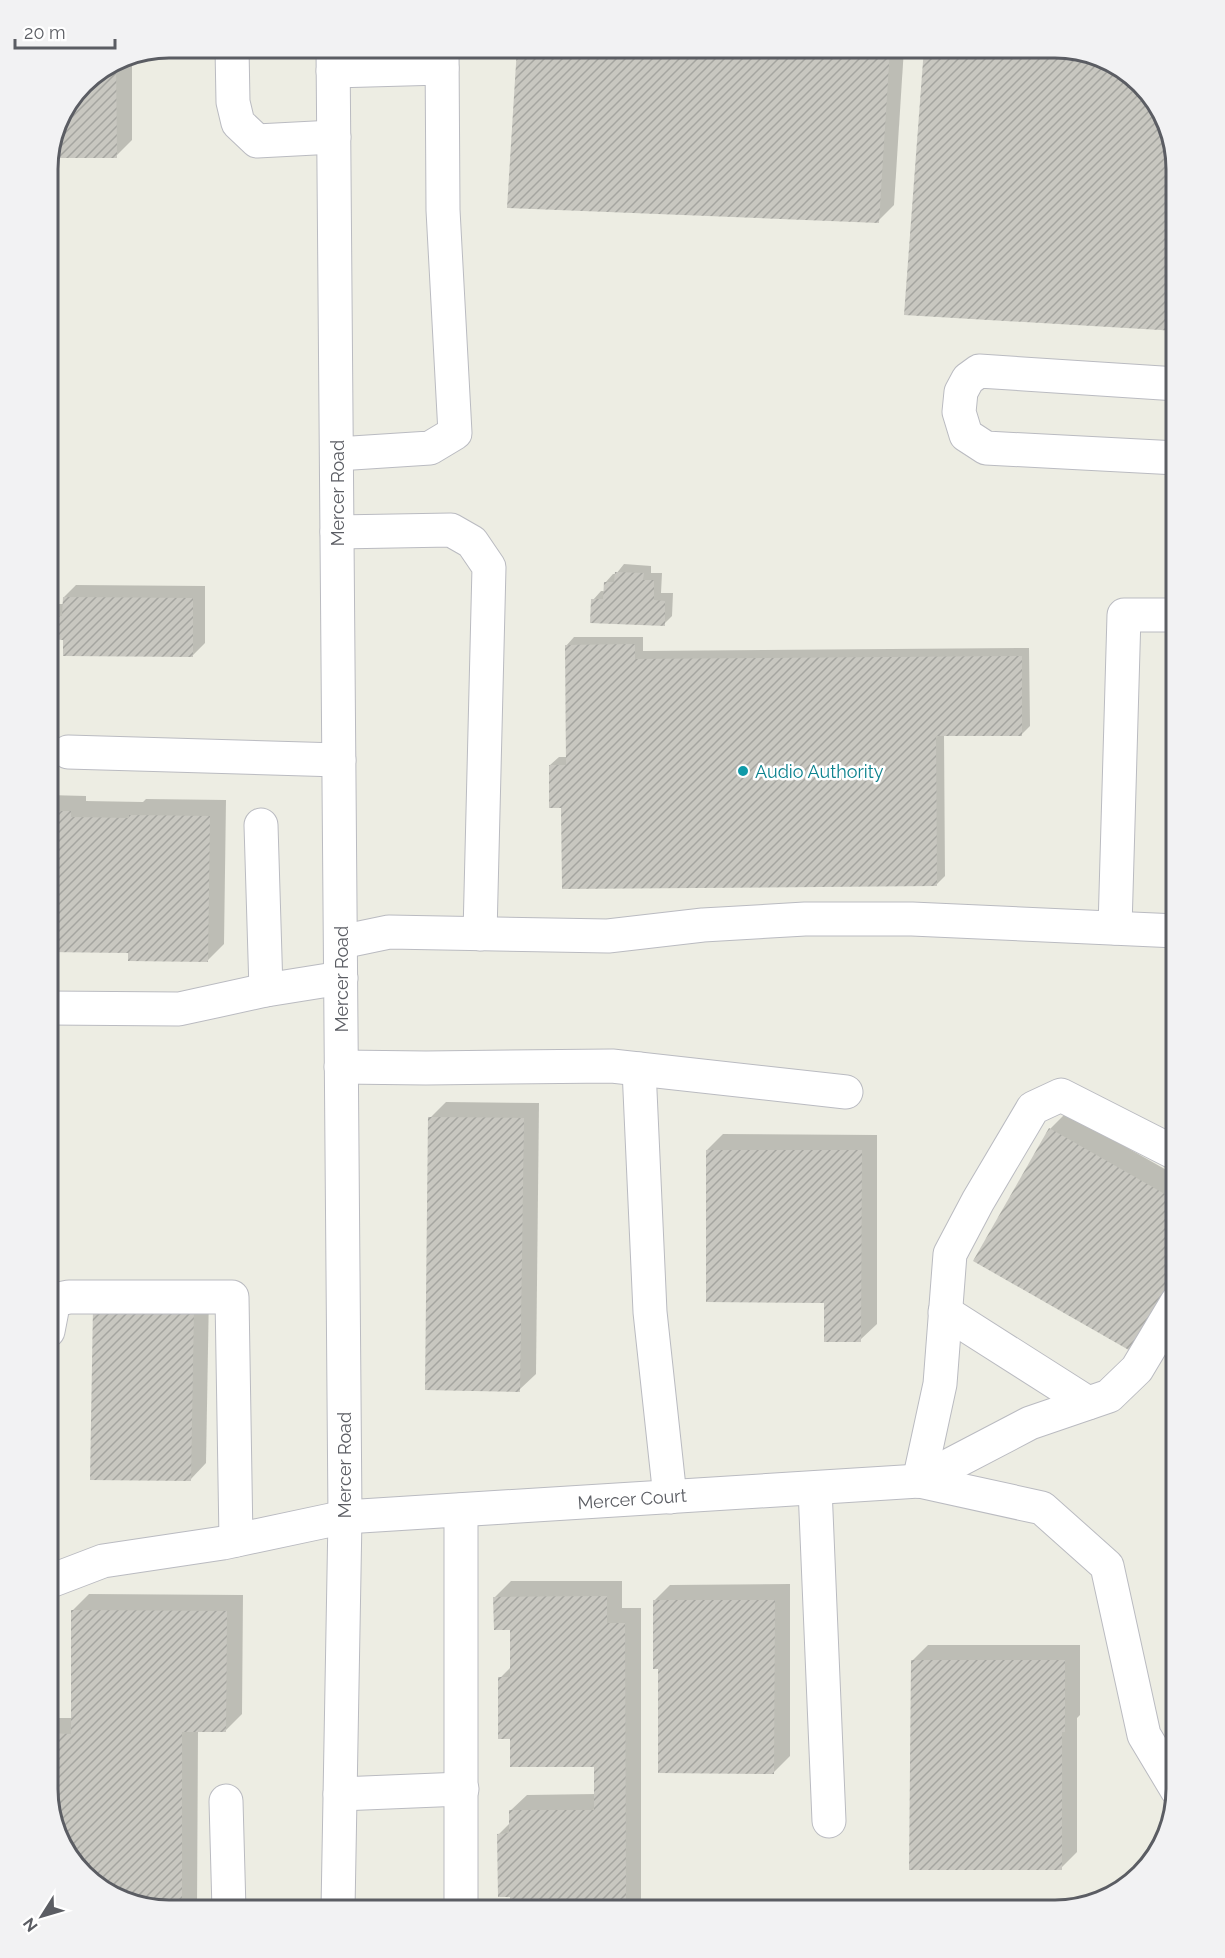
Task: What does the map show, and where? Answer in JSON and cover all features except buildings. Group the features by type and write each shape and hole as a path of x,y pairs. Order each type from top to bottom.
{"street":[{"path":"232,59 233,102 238,123 256,141 334,137"},
{"name":"Mercer Road","path":"333,59 345,1517 338,1899"},
{"path":"337,454 430,448 455,433 443,210 442,59"},
{"path":"1166,383 979,371 968,379 961,392 959,412 966,435 986,448 1166,457"},
{"path":"337,532 451,530 472,542 489,567 480,934"},
{"path":"1115,928 1124,615 1166,615"},
{"path":"68,752 339,760"},
{"path":"261,825 266,990"},
{"path":"341,942 389,932 608,936 703,925 804,919 912,919 1166,930"},
{"path":"58,1008 179,1009 266,990 341,978"},
{"path":"341,1067 612,1066 846,1092"},
{"path":"639,1069 650,1312 670,1497"},
{"path":"919,1481 940,1384 950,1254 978,1201 1033,1108 1061,1095 1166,1148"},
{"path":"58,1299 69,1297 232,1297 236,1540"},
{"path":"945,1312 1088,1403"},
{"path":"919,1481 1030,1423 1109,1396 1137,1369 1166,1320"},
{"path":"919,1481 1042,1508 1107,1566 1144,1735 1166,1772"},
{"name":"Mercer Court","path":"58,1578 103,1561 236,1540 345,1517 919,1481"},
{"path":"815,1488 829,1821"},
{"path":"461,1510 461,1899"},
{"path":"340,1794 462,1789"},
{"path":"226,1801 229,1899"}],"place":[{"name":"Audio Authority","path":"743,771"}]}
